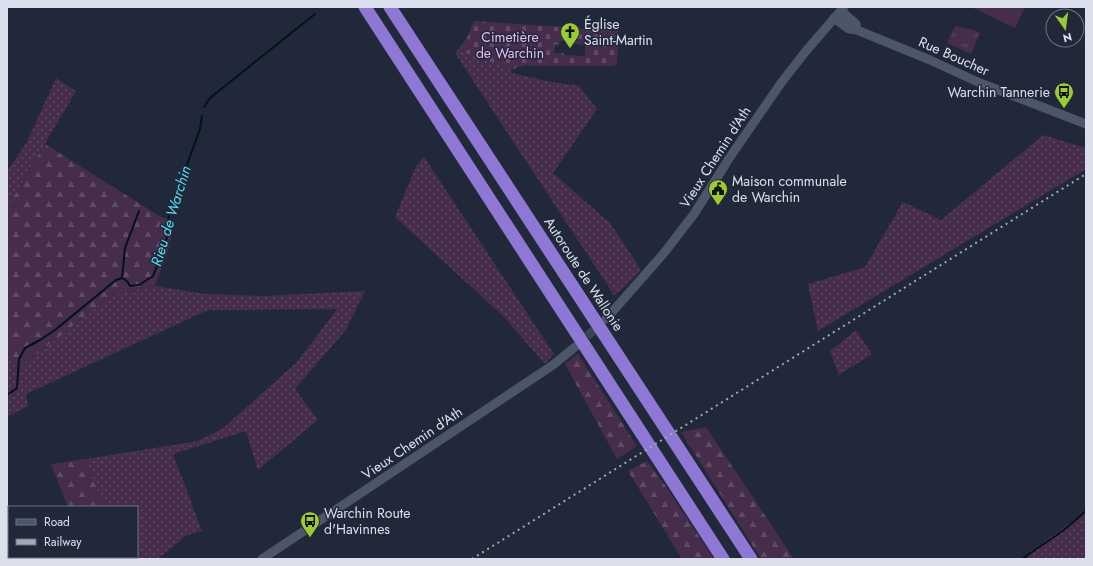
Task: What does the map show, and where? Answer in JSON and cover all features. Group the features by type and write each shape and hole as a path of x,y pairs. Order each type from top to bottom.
{"highway":[{"path":"365,7 723,559"},
{"name":"Autoroute de Wallonie","path":"390,7 750,559"}],"street":[{"name":"Vieux Chemin d'Ath","path":"606,319 664,253 694,214 730,157 781,83 842,9"},
{"path":"842,9 856,24 857,30"},
{"name":"Rue Boucher","path":"834,18 849,29 857,30 930,60 980,83 1086,124"},
{"name":"Vieux Chemin d'Ath","path":"262,559 553,365 575,347"}],"green space":[{"path":"971,7 1025,7 1015,28"},
{"name":"Cimetière de Warchin","path":"474,21 619,31 617,63 614,66 526,65 516,67 515,69 510,69 458,50 467,38","holes":["560,41 565,41 565,43 585,45 585,56 554,53 555,44 559,45"]},
{"path":"955,26 971,29 980,33 971,54 947,43"},
{"path":"458,50 510,69 512,73 546,81 579,86 597,109 553,173 610,223 641,270 614,295 455,53"},
{"path":"56,78 76,91 7,208 7,171 27,142"},
{"path":"1043,135 1086,148 1086,169 818,331 808,284 865,267 903,202 941,220"},
{"path":"45,144 161,217 173,220 170,245 155,286 112,295 18,369 7,358 7,208"},
{"path":"424,157 554,354 545,364 502,315 395,217 416,166"},
{"path":"155,286 205,294 264,296 365,291 345,331 295,389 318,420 258,470 246,431 173,454 202,531 187,535 158,559 125,559 138,558 138,506 104,506 86,459 198,441 222,429 297,362 337,309 208,310 26,394 28,406 7,417 7,358 18,369 112,295"},
{"path":"856,330 872,354 839,375 830,351"},
{"path":"578,354 637,446 617,459 565,364"},
{"path":"706,427 794,559 761,559 681,432"},
{"path":"86,459 104,506 68,506 51,464"},
{"path":"647,461 665,485 714,559 682,559 628,471"},
{"path":"1086,511 1086,559 1029,559 1028,554"}],"waterway":[{"name":"Rieu de Warchin","path":"204,107 210,98 315,14"},
{"name":"Rieu de Warchin","path":"7,395 17,388 19,359 25,348 55,330 116,280 122,278 127,281 130,286 139,285 153,276 166,243 169,214 200,129 202,116"},
{"path":"122,278 125,248 139,211"},
{"path":"1022,559 1064,530 1086,511"}],"tunnel":[{"path":"577,345 602,323"}],"railway":[{"path":"472,559 1086,174"}],"place":[{"name":"Église Saint-Martin","path":"570,49"},
{"name":"Warchin Tannerie","path":"1064,109"},
{"name":"Maison communale de Warchin","path":"718,206"},
{"name":"Warchin Route d'Havinnes","path":"310,538"}]}
